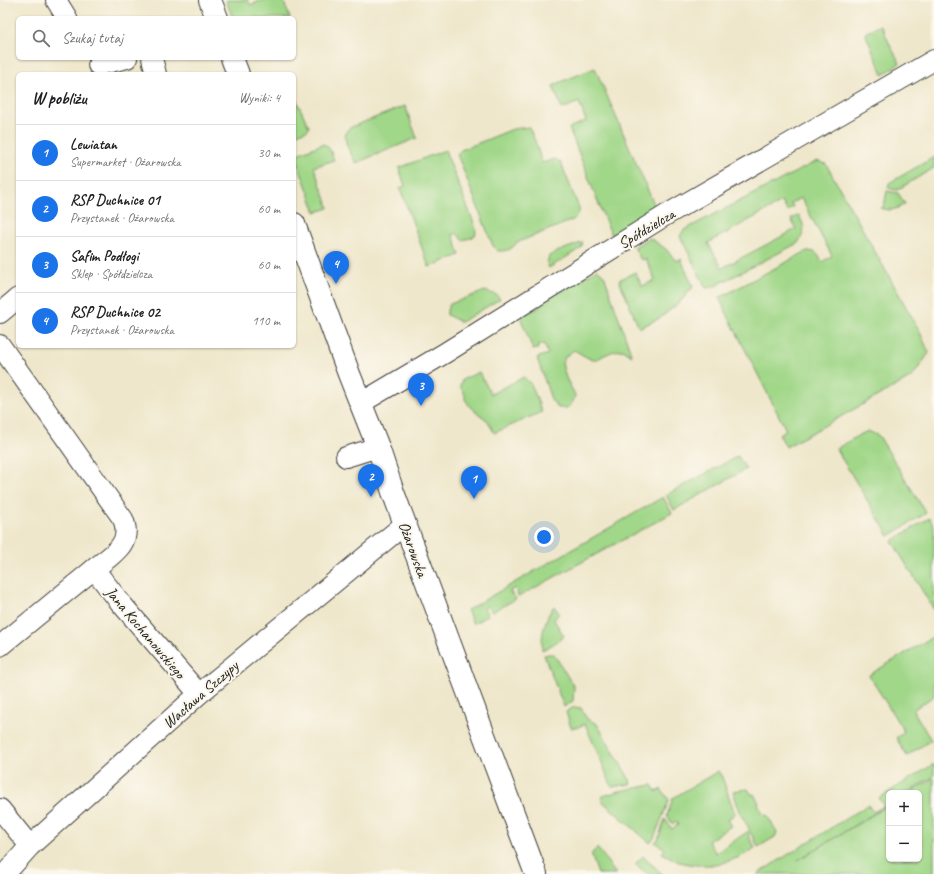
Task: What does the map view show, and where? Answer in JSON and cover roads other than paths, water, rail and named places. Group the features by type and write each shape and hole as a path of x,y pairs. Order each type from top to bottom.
{"main road":[{"path":"210,0 216,16"},
{"path":"233,60 237,72"},
{"name":"Ożarowska","path":"296,229 536,874"}],"street":[{"path":"56,0 67,16"},
{"path":"98,66 120,60"},
{"path":"152,60 156,72"},
{"name":"Spółdzielcza","path":"361,403 666,215 934,60"},
{"path":"0,313 16,300"},
{"path":"0,346 123,519 126,526 125,540 118,550 0,646"},
{"path":"346,457 378,447"},
{"name":"Wacława Szczypy","path":"4,874 30,846 199,694 405,524"},
{"name":"Jana Kochanowskiego","path":"94,569 119,601 199,694"},
{"path":"0,809 30,846"}],"place":[{"name":"RSP Duchnice 02","path":"336,284"},
{"name":"Safim Podłogi","path":"421,406"},
{"name":"RSP Duchnice 01","path":"371,497"},
{"name":"Lewiatan","path":"474,499"}]}
